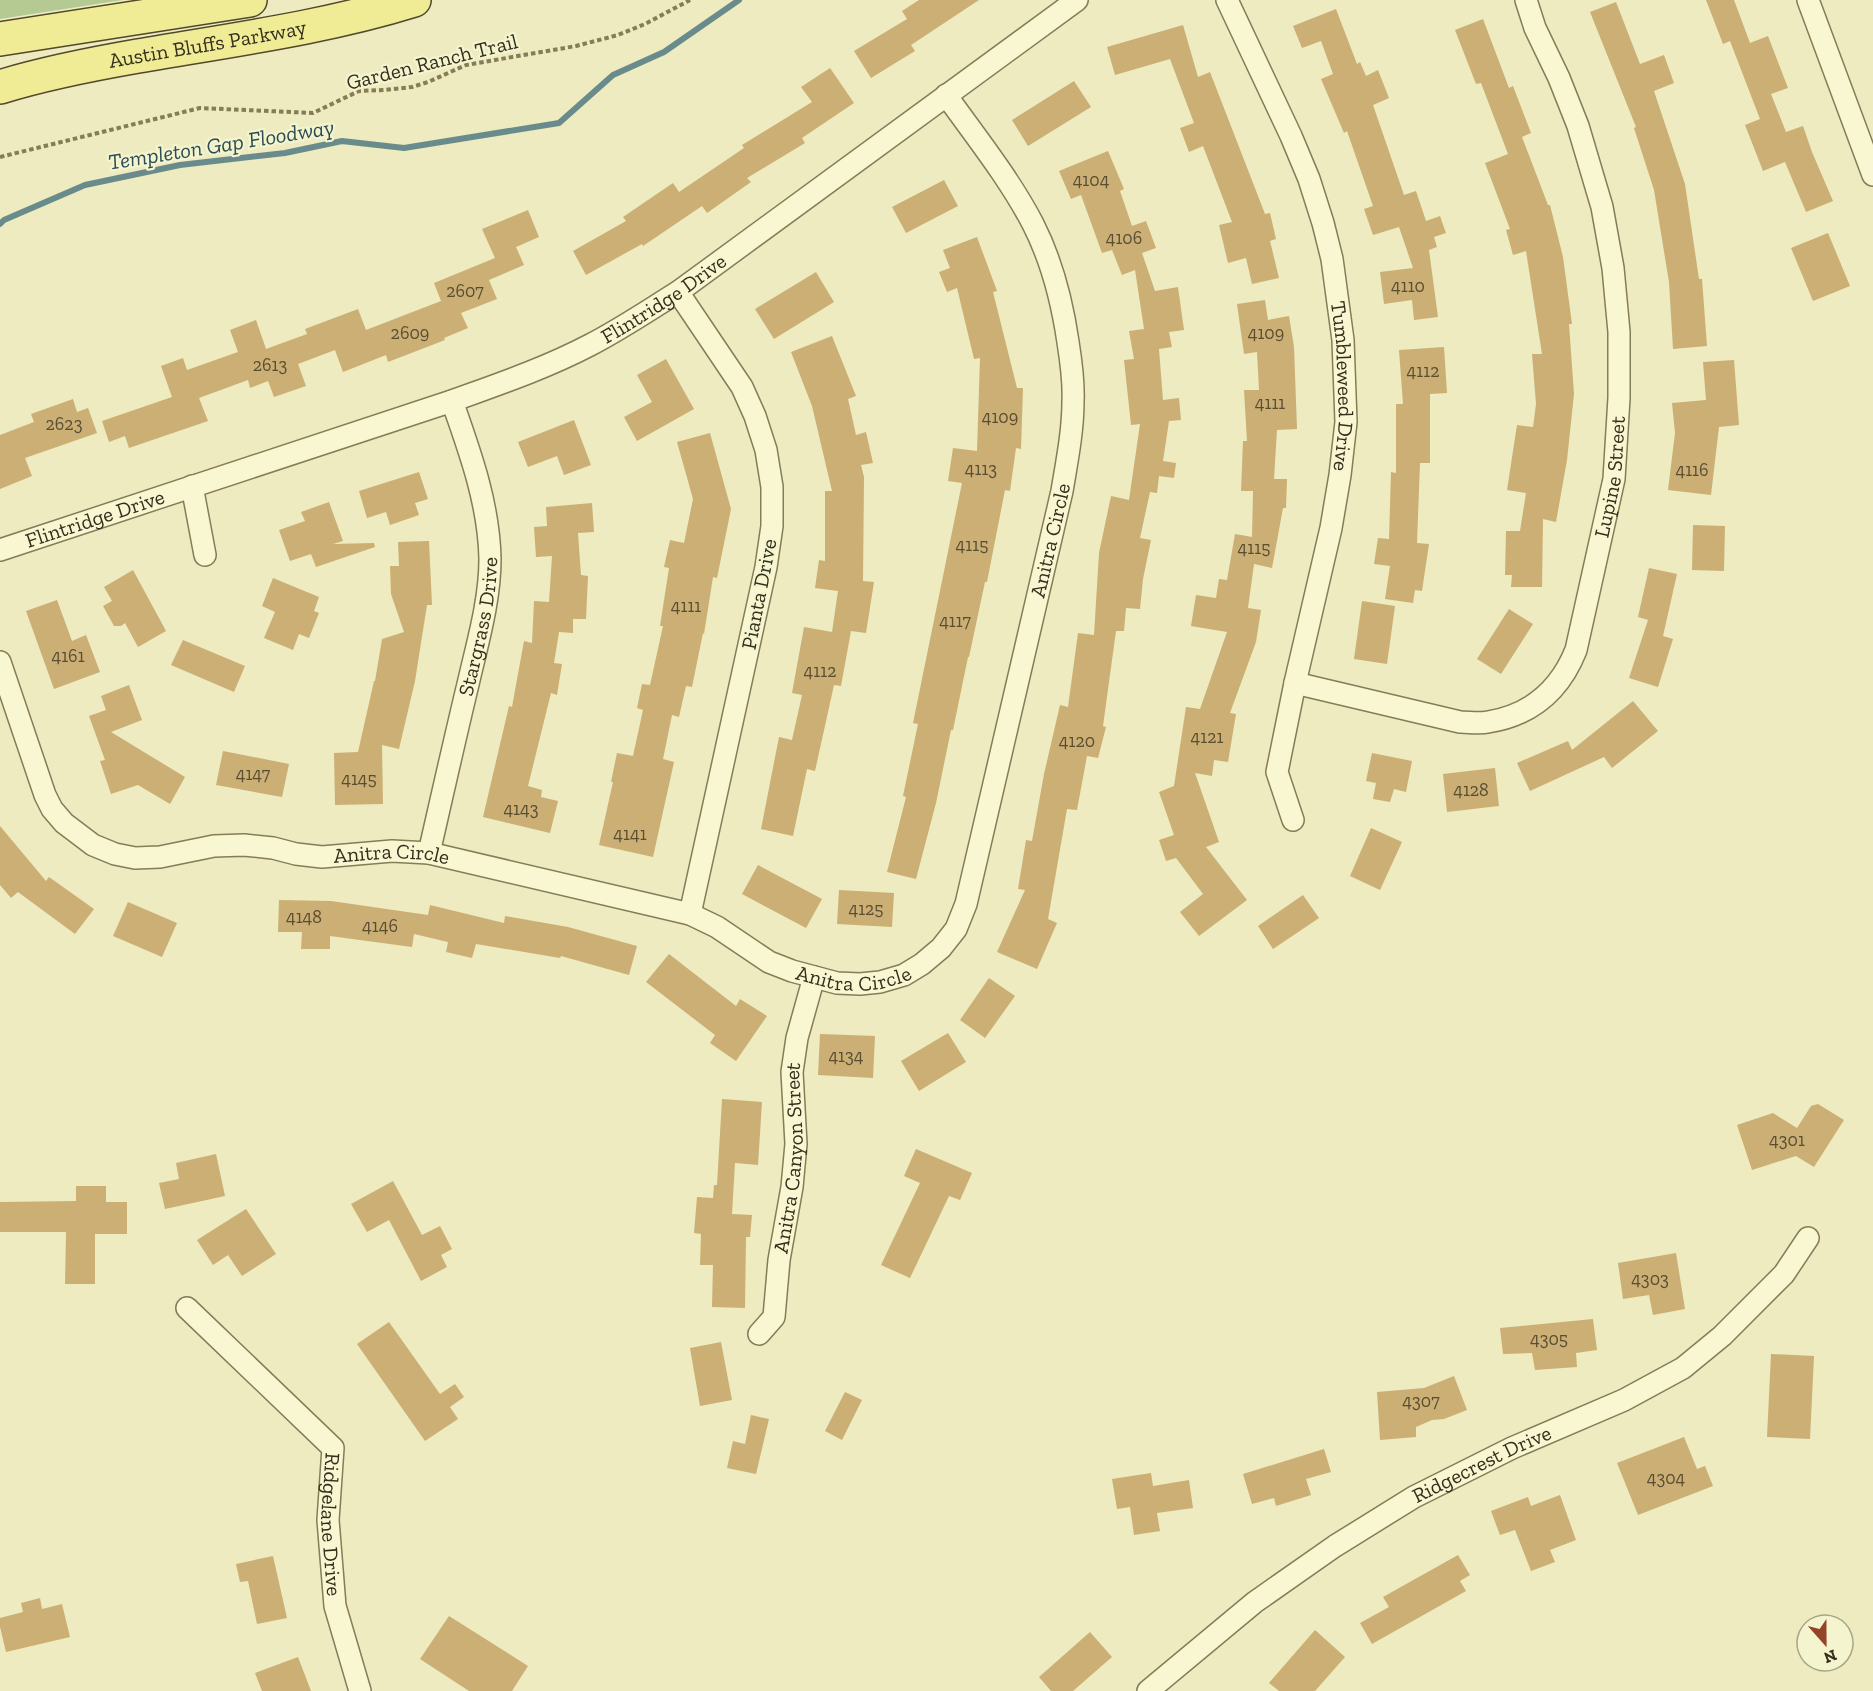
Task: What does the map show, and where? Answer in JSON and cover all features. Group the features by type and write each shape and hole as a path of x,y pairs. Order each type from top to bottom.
{"main road":[{"name":"Austin Bluffs Parkway","path":"0,39 250,0"},
{"name":"Austin Bluffs Parkway","path":"0,87 90,64 272,34 379,11 414,0"}],"street":[{"name":"Flintridge Drive","path":"0,549 452,400 516,378 582,349 678,292 1077,0"},
{"name":"Tumbleweed Drive","path":"1227,0 1309,179 1332,259 1343,340 1346,422 1340,475 1331,528 1277,772 1293,820"},
{"name":"Lupine Street","path":"1295,683 1460,722 1487,723 1512,716 1534,704 1554,688 1568,669 1576,650 1614,479 1619,398 1619,332 1602,207 1578,126 1559,78 1535,28 1526,0"},
{"path":"1808,0 1873,175"},
{"name":"Anitra Circle","path":"0,662 45,795 52,808 79,836 115,854 135,858 160,857 214,846 234,845 273,848 322,857 392,851 429,853 690,914 717,927 769,962 792,971 837,983 880,982 903,975 922,964 941,948 956,929 966,904 1062,491 1074,399 1072,364 1059,293 1047,256 1014,192 946,95"},
{"name":"Pianta Drive","path":"678,292 742,387 755,416 766,450 772,487 772,526 766,567 690,914"},
{"name":"Stargrass Drive","path":"429,853 480,633 489,575 488,529 483,498 452,400"},
{"name":"Flintridge Drive","path":"192,486 205,555"},
{"name":"Anitra Canyon Street","path":"759,1334 774,1317 779,1260 792,1187 796,1144 792,1072 797,1038 814,977"},
{"name":"Ridgecrest Drive","path":"1148,1691 1255,1602 1335,1546 1414,1497 1512,1448 1624,1400 1683,1368 1722,1336 1784,1274 1808,1239"},
{"name":"Ridgelane Drive","path":"187,1308 333,1448 328,1520 335,1606 360,1691"}],"path":[{"name":"Garden Ranch Trail","path":"0,157 200,108 313,113 359,91 412,87 466,65 618,35 645,24 690,0"}],"green space":[{"path":"0,0 123,0 0,19"}],"building":[{"path":"919,0 979,0 911,45 915,51 871,78 854,51 907,19 902,11"},
{"path":"1706,0 1734,0 1750,43 1768,36 1788,88 1771,94 1786,132 1803,126 1833,201 1806,212 1785,162 1763,171 1745,125 1760,119 1730,41 1723,44"},
{"path":"1616,2 1640,64 1664,55 1674,83 1654,91 1685,184 1699,279 1702,279 1707,346 1673,349 1669,282 1654,190 1634,128 1636,127 1590,12"},
{"path":"1336,9 1357,64 1360,62 1366,76 1378,70 1389,98 1373,105 1404,195 1416,191 1426,221 1440,216 1446,233 1434,237 1437,247 1429,250 1438,317 1414,320 1412,300 1384,304 1380,272 1413,268 1399,227 1373,235 1364,209 1373,206 1347,131 1344,133 1321,79 1333,74 1321,41 1302,48 1293,26"},
{"path":"1483,19 1509,88 1513,86 1531,133 1522,137 1548,205 1550,205 1563,257 1572,324 1569,324 1574,394 1567,460 1556,522 1543,519 1542,587 1511,587 1512,575 1505,575 1506,531 1520,531 1526,493 1507,490 1517,425 1533,427 1536,404 1532,354 1542,354 1526,251 1513,255 1506,230 1510,229 1485,163 1508,154 1481,83 1476,84 1455,30"},
{"path":"1183,25 1198,77 1210,72 1265,214 1270,213 1276,239 1270,241 1279,278 1252,284 1246,258 1228,263 1219,225 1232,222 1203,146 1189,152 1180,128 1194,123 1170,59 1115,75 1107,47"},
{"path":"830,68 854,103 802,138 805,143 747,178 751,182 707,213 702,206 643,246 642,244 586,275 573,251 626,221 623,217 673,183 679,192 744,148 742,145 812,102 801,87"},
{"path":"1074,81 1091,107 1028,146 1012,120"},
{"path":"1108,151 1124,189 1120,191 1132,226 1146,221 1156,248 1142,253 1155,291 1178,287 1184,330 1169,332 1172,347 1159,349 1163,400 1179,398 1181,420 1169,421 1163,461 1176,463 1174,478 1159,476 1157,493 1150,492 1140,538 1151,540 1140,609 1126,608 1124,631 1116,631 1103,726 1106,727 1098,758 1087,756 1077,810 1067,809 1048,919 1057,923 1037,969 997,952 1025,890 1018,889 1026,840 1032,841 1060,705 1068,707 1078,633 1094,635 1099,553 1111,496 1129,500 1140,424 1131,425 1124,360 1134,359 1129,331 1144,329 1135,270 1122,275 1112,250 1102,253 1081,195 1071,199 1059,171"},
{"path":"944,180 958,206 906,233 892,207"},
{"path":"528,210 539,237 516,247 524,265 489,280 497,299 461,313 468,328 444,338 445,340 388,362 386,355 343,372 335,350 298,364 306,386 274,397 268,381 250,388 248,380 199,398 208,421 129,448 125,436 109,442 102,421 172,397 161,366 183,358 187,370 238,352 230,330 256,320 266,349 307,334 305,329 358,309 366,330 441,301 434,283 495,258 482,229"},
{"path":"1828,233 1850,286 1813,301 1791,248"},
{"path":"977,237 997,291 993,292 1017,388 1023,388 1021,449 1016,448 1010,491 1005,490 987,582 985,582 953,730 951,730 936,803 916,879 887,872 906,797 903,796 918,724 913,723 962,483 948,481 953,448 977,451 980,358 974,359 957,288 947,292 939,272 950,268 943,250"},
{"path":"816,272 834,302 774,339 755,309"},
{"path":"1265,300 1268,320 1289,316 1294,347 1297,429 1277,430 1274,479 1287,479 1286,508 1283,508 1272,568 1254,564 1248,608 1261,610 1256,642 1230,713 1236,714 1228,762 1214,760 1212,776 1195,773 1219,842 1206,847 1247,900 1199,936 1180,912 1203,894 1176,858 1166,861 1159,840 1174,835 1159,792 1174,786 1186,707 1200,709 1227,632 1191,626 1196,595 1216,598 1219,579 1227,580 1235,534 1252,537 1253,491 1241,491 1243,441 1247,441 1244,390 1259,390 1257,352 1244,354 1237,304"},
{"path":"832,336 856,396 848,399 856,435 866,432 873,463 861,465 864,477 863,581 874,582 866,633 851,631 841,686 834,685 815,771 807,769 793,836 761,829 779,737 792,740 802,695 792,693 804,627 832,632 838,591 815,588 819,560 825,561 825,491 832,491 812,406 791,352"},
{"path":"1444,347 1447,393 1430,394 1430,463 1420,463 1417,543 1429,544 1422,591 1415,590 1413,603 1385,599 1390,566 1374,564 1378,538 1389,539 1391,472 1396,473 1396,404 1403,404 1399,350"},
{"path":"666,359 694,409 637,441 624,417 652,402 637,375"},
{"path":"1734,360 1739,425 1719,427 1711,495 1668,490 1675,433 1672,403 1706,400 1703,362"},
{"path":"73,399 77,412 88,408 97,433 25,458 32,476 0,489 0,435 34,422 31,414"},
{"path":"574,420 591,465 564,475 557,456 528,467 518,442"},
{"path":"710,433 731,509 717,578 713,577 704,634 692,687 686,686 679,717 672,715 663,759 674,762 653,857 599,845 617,753 633,756 643,710 637,708 642,684 650,685 663,626 660,626 669,568 664,567 670,540 684,543 693,499 677,442"},
{"path":"419,472 428,499 415,503 419,515 390,525 386,512 367,518 359,491"},
{"path":"329,502 343,541 333,544 374,543 375,547 316,567 311,554 290,561 279,530 305,521 301,512"},
{"path":"592,503 594,532 578,533 581,575 588,576 586,619 573,619 573,633 559,632 554,663 562,664 557,695 551,693 528,786 542,790 541,797 558,801 550,833 483,817 509,706 512,707 524,641 532,643 534,601 549,602 552,556 536,557 534,527 547,526 546,507"},
{"path":"1693,525 1725,526 1724,571 1692,570"},
{"path":"429,541 432,605 427,605 415,681 399,749 382,745 383,804 335,805 334,753 358,752 375,681 382,639 404,632 391,594 390,566 399,566 398,542"},
{"path":"1649,568 1677,574 1663,636 1673,639 1658,687 1629,678 1648,620 1638,617"},
{"path":"133,570 166,631 138,647 125,623 121,626 114,626 103,606 112,601 104,587"},
{"path":"273,578 319,597 314,611 319,613 309,638 299,634 293,650 264,638 275,612 262,606"},
{"path":"57,600 72,641 86,635 100,672 54,689 26,611"},
{"path":"1362,601 1395,606 1387,664 1354,659"},
{"path":"1509,609 1533,624 1501,674 1477,659"},
{"path":"183,640 245,666 234,692 171,665"},
{"path":"129,685 142,720 111,732 185,777 170,804 138,785 111,794 100,761 105,760 89,716 106,710 101,696"},
{"path":"1633,701 1658,731 1612,768 1604,757 1530,791 1517,763 1568,741 1572,750"},
{"path":"223,751 289,764 282,797 216,785"},
{"path":"1372,753 1412,761 1406,792 1394,789 1390,802 1373,799 1376,783 1366,781"},
{"path":"1495,768 1499,806 1447,812 1443,774"},
{"path":"0,826 46,881 49,877 94,909 75,934 18,892 11,898 0,885"},
{"path":"1371,828 1402,842 1380,890 1350,876"},
{"path":"758,865 822,899 806,928 742,894"},
{"path":"839,890 894,893 892,927 837,924"},
{"path":"1303,895 1319,918 1273,949 1258,926"},
{"path":"279,900 331,901 428,915 430,905 504,923 505,916 568,927 637,946 629,975 561,956 560,958 476,944 472,958 446,952 448,942 414,934 412,947 330,936 330,949 301,949 302,932 278,932"},
{"path":"128,902 177,923 162,957 113,936"},
{"path":"669,954 736,1006 740,999 767,1016 736,1061 710,1043 715,1035 646,982"},
{"path":"989,978 1015,996 985,1038 960,1020"},
{"path":"948,1033 966,1062 919,1091 901,1061"},
{"path":"820,1034 875,1036 873,1078 818,1075"},
{"path":"722,1099 762,1102 758,1165 735,1163 732,1214 752,1215 750,1237 746,1237 745,1308 712,1307 713,1265 700,1265 701,1234 694,1233 697,1197 713,1198 714,1185 717,1185"},
{"path":"1818,1104 1844,1120 1814,1167 1796,1156 1752,1170 1737,1125 1773,1113 1797,1128 1811,1106"},
{"path":"916,1149 972,1173 960,1200 949,1196 910,1278 881,1265 920,1183 904,1176"},
{"path":"216,1154 225,1196 165,1209 159,1183 179,1179 176,1163"},
{"path":"393,1181 422,1235 440,1226 452,1249 441,1255 447,1267 421,1281 389,1220 367,1232 351,1204"},
{"path":"76,1186 106,1186 106,1202 127,1202 127,1234 95,1234 95,1284 65,1284 66,1232 0,1232 0,1202 76,1201"},
{"path":"246,1209 276,1254 242,1276 228,1255 213,1265 197,1240"},
{"path":"1676,1253 1685,1309 1653,1315 1649,1295 1623,1299 1618,1263"},
{"path":"1593,1319 1597,1350 1576,1353 1577,1367 1535,1370 1532,1353 1503,1354 1500,1328"},
{"path":"389,1322 440,1394 455,1384 464,1397 450,1407 458,1419 425,1441 357,1344"},
{"path":"721,1342 732,1400 700,1406 690,1348"},
{"path":"1771,1354 1814,1356 1810,1439 1767,1437"},
{"path":"1454,1376 1467,1410 1416,1427 1416,1437 1380,1440 1377,1392 1424,1388"},
{"path":"845,1392 862,1400 842,1440 825,1431"},
{"path":"751,1415 769,1419 756,1474 727,1468 733,1441 745,1444"},
{"path":"1684,1437 1697,1469 1705,1466 1713,1486 1638,1515 1617,1463"},
{"path":"1324,1449 1331,1472 1306,1479 1311,1495 1276,1506 1274,1498 1252,1504 1243,1474"},
{"path":"1151,1473 1153,1486 1189,1480 1193,1508 1157,1513 1160,1531 1134,1535 1130,1507 1117,1509 1112,1479"},
{"path":"1560,1495 1576,1540 1550,1550 1555,1562 1531,1571 1515,1530 1500,1535 1491,1511 1528,1497 1531,1506"},
{"path":"1458,1555 1470,1575 1460,1581 1466,1591 1372,1644 1360,1623 1389,1607 1383,1597"},
{"path":"273,1556 287,1618 257,1624 248,1581 240,1582 236,1564"},
{"path":"40,1598 42,1609 62,1604 70,1637 6,1652 0,1618 23,1612 21,1603"},
{"path":"449,1616 528,1666 512,1691 469,1691 420,1659"},
{"path":"1315,1630 1345,1657 1315,1691 1279,1691 1269,1683"},
{"path":"1090,1632 1112,1657 1073,1691 1051,1691 1039,1677"},
{"path":"298,1657 311,1691 262,1691 255,1673"}],"waterway":[{"name":"Templeton Gap Floodway","path":"0,224 4,220 85,185 180,165 285,153 342,141 404,148 559,123 613,75 664,52 739,0"}]}
